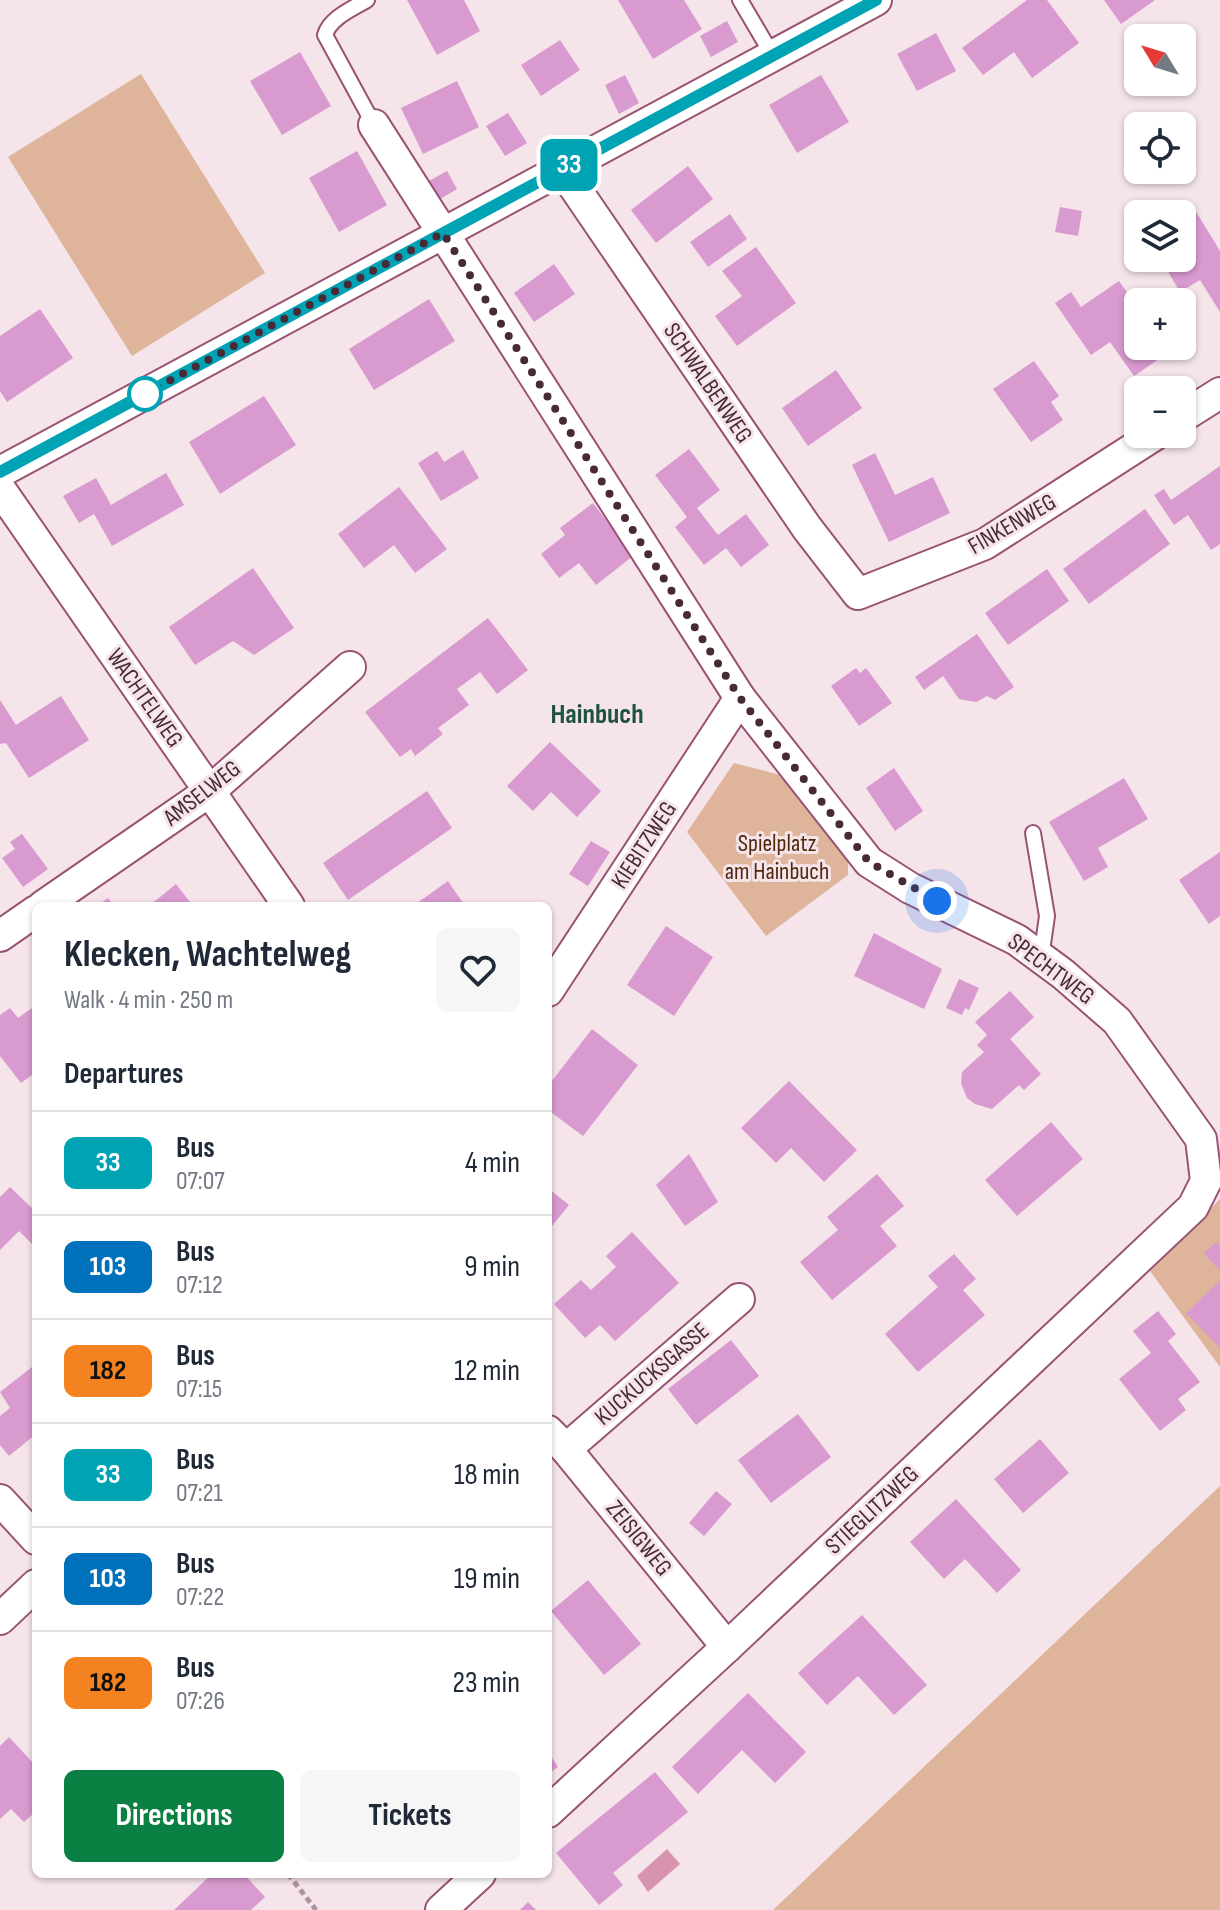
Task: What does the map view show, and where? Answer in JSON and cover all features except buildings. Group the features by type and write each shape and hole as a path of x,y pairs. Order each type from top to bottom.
{"street":[{"path":"0,472 876,0"},
{"name":"SPECHTWEG","path":"374,125 740,698 869,862 910,888 1017,940 1117,1021 1201,1139 1206,1181 1193,1207"},
{"name":"SCHWALBENWEG","path":"562,169 807,528 858,594"},
{"path":"1196,408 1220,393"},
{"name":"FINKENWEG","path":"858,594 985,544 1134,448"},
{"name":"WACHTELWEG","path":"0,489 286,902"},
{"name":"AMSELWEG","path":"49,902 210,791 350,667"},
{"name":"KIEBITZWEG","path":"552,985 740,698"},
{"path":"0,936 32,914"},
{"name":"STIEGLITZWEG","path":"552,1808 1193,1207"},
{"name":"KUCKUCKSGASSE","path":"557,1440 739,1299"},
{"name":"ZEISIGWEG","path":"557,1440 727,1647"},
{"path":"0,1500 32,1535"},
{"path":"0,1619 32,1589"},
{"path":"441,1910 476,1878"}],"lane":[{"path":"367,0 336,19 325,35 374,125"},
{"path":"740,0 773,56"},
{"path":"1033,833 1047,916 1041,958"}],"path":[{"path":"291,1878 316,1910"}],"green space":[{"path":"141,74 265,273 132,356 8,157"},
{"name":"Spielplatz am Hainbuch","path":"734,763 780,775 848,851 848,875 766,936 687,832"},
{"path":"1220,1199 1220,1367 1150,1271"},
{"path":"1220,1486 1220,1910 773,1910"}],"shaded area":[{"path":"667,1849 680,1864 648,1892 637,1876"}],"bus line":[{"name":"33","path":"0,472 876,0"}],"district":[{"name":"Hainbuch","path":"597,714"}],"route":[{"path":"145,394 443,233 740,698 869,862 937,901"}]}
